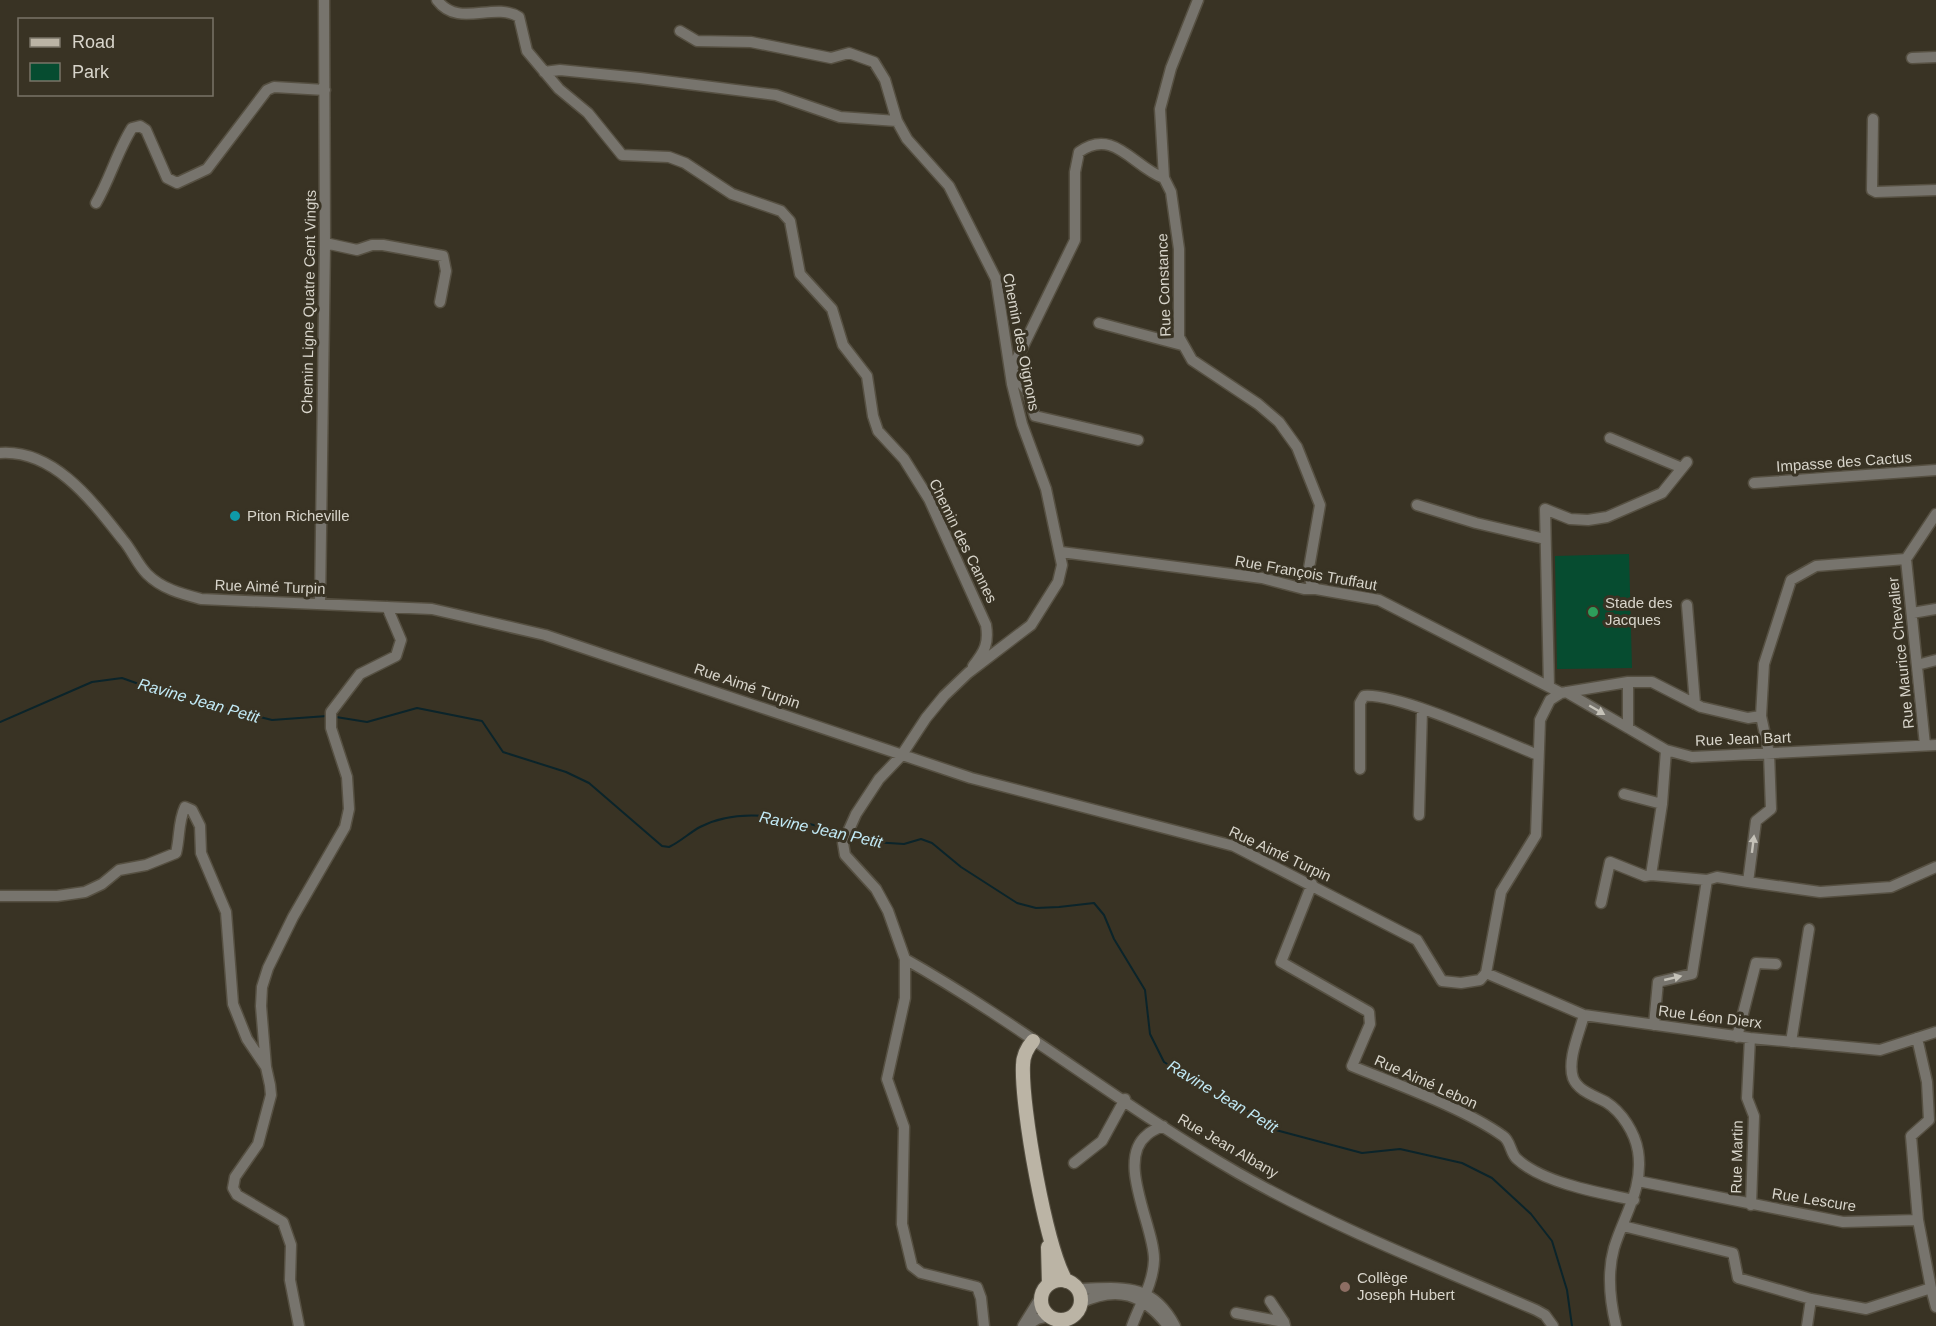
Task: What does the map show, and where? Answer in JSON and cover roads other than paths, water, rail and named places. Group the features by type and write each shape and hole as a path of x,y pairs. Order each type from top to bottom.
{"main road":[{"path":"1033,1041 1026,1049 1022,1064 1028,1117 1048,1224 1058,1264 1074,1303"},
{"path":"1048,1224 1049,1284 1041,1296 1042,1305 1055,1321 1074,1303"},
{"path":"1049,1284 1074,1303"}],"street":[{"name":"Chemin Ligne Quatre Cent Vingts","path":"320,604 325,243 324,0"},
{"name":"Chemin des Cannes","path":"437,0 454,13 467,15 512,13 519,17 527,51 559,89 588,113 622,155 669,157 685,163 732,194 781,211 790,221 800,274 832,309 843,345 867,376 873,417 878,430 904,459 929,500 986,625 988,639 986,650 968,673"},
{"name":"Rue Constance","path":"1198,0 1171,68 1160,109 1164,178 1171,192 1176,226 1179,337 1192,360 1258,404 1279,422 1298,447 1320,505 1309,568 1311,582 1316,588"},
{"name":"Chemin des Oignons","path":"680,31 697,41 751,42 831,58 849,53 874,62 885,80 897,121 907,139 950,186 996,279 1012,370 1012,384 1022,424 1046,489 1062,565 1058,582 1031,625 968,673 926,718 901,756 879,779 843,843 845,855 880,896 905,959"},
{"path":"1912,58 1936,57"},
{"path":"544,72 560,70 776,95 840,117 897,121"},
{"path":"96,203 105,188 118,152 132,128 140,126 146,130 167,177 177,183 207,169 270,88 324,90"},
{"path":"1873,119 1872,190 1876,192 1936,190"},
{"path":"1138,440 1035,416 1027,391 1012,370 1075,240 1075,172 1079,152 1096,143 1116,147 1153,174 1164,178"},
{"path":"325,243 357,250 372,244 383,245 443,256 446,271 440,302"},
{"path":"1099,323 1182,345"},
{"path":"1548,687 1545,509 1570,519 1588,520 1606,517 1662,493 1684,465 1610,438"},
{"name":"Rue Aimé Turpin","path":"0,453 11,452 37,459 58,469 124,541 147,574 162,585 201,599 432,609 545,635 971,778 1233,846 1312,884 1417,940 1442,981 1480,980 1486,973"},
{"name":"Impasse des Cactus","path":"1754,483 1936,470"},
{"path":"1417,505 1476,523 1545,539"},
{"path":"1748,882 1756,821 1771,809 1769,753 1761,716 1764,664 1791,580 1816,566 1906,558 1936,514"},
{"name":"Rue François Truffaut","path":"1061,552 1262,578 1304,589 1316,588 1379,600 1548,687 1564,693"},
{"name":"Rue Maurice Chevalier","path":"1906,558 1917,665 1931,745"},
{"path":"1687,605 1695,704"},
{"path":"299,1326 290,1280 291,1245 283,1222 237,1195 233,1188 235,1177 258,1144 271,1095 266,1067 261,1006 262,987 268,968 293,917 345,827 349,809 347,777 330,716 360,674 396,656 401,640 387,607"},
{"path":"1912,613 1936,609"},
{"path":"1917,665 1936,660"},
{"path":"1486,973 1501,892 1536,835 1538,755 1543,711 1550,700 1564,693 1628,682 1652,682 1695,704 1748,718 1761,716"},
{"path":"1628,682 1628,728"},
{"name":"Rue Jean Bart","path":"1564,693 1666,750 1692,757 1931,745"},
{"path":"1360,769 1360,703 1364,696 1373,695 1422,710 1538,755"},
{"path":"1419,815 1422,710"},
{"path":"1651,875 1662,804 1666,750"},
{"path":"1624,794 1662,804"},
{"path":"0,896 57,896 85,892 119,870 146,865 176,853 180,838 179,820 185,807 192,810 200,826 201,853 226,912 233,1004 247,1039 266,1067"},
{"path":"1601,903 1610,862 1646,876 1707,880 1717,877 1820,892 1891,887 1936,867"},
{"path":"1654,1025 1658,982 1692,974 1707,880"},
{"name":"Rue Aimé Lebon","path":"1312,884 1281,962 1369,1012 1370,1024 1352,1066 1436,1101 1505,1137 1516,1159 1535,1171 1595,1192 1634,1200"},
{"path":"1791,1042 1809,929"},
{"path":"905,959 906,998 887,1078 904,1127 902,1224 912,1266 921,1273 977,1287 981,1298 984,1326"},
{"name":"Rue Jean Albany","path":"905,959 979,1003 1033,1041 1239,1173 1383,1245 1536,1310 1545,1315 1553,1326"},
{"path":"1737,1037 1756,963 1776,964"},
{"name":"Rue Léon Dierx","path":"1486,973 1584,1016 1737,1037 1880,1050 1936,1032"},
{"path":"1584,1016 1572,1059 1573,1077 1579,1087 1607,1103 1623,1119 1638,1151 1638,1181 1634,1200 1614,1250 1610,1268 1616,1326"},
{"name":"Rue Martin","path":"1750,1038 1747,1098 1754,1116 1751,1205"},
{"path":"1917,1038 1932,1080 1929,1120 1911,1136 1918,1220 1936,1307"},
{"path":"1074,1163 1101,1141 1125,1099"},
{"path":"1132,1326 1146,1297 1154,1250 1137,1187 1136,1153 1145,1136 1163,1126"},
{"name":"Rue Lescure","path":"1638,1181 1843,1222 1918,1220"},
{"path":"1623,1226 1733,1253 1738,1278 1811,1299 1874,1308 1931,1288"},
{"path":"1074,1303 1099,1294 1115,1293 1146,1297 1163,1308 1175,1326"},
{"path":"1024,1326 1041,1296"},
{"path":"1146,1297 1168,1326"},
{"path":"1807,1326 1811,1299"},
{"path":"1270,1301 1284,1324"},
{"path":"1236,1313 1284,1324"},
{"path":"1024,1326 1037,1318 1055,1321"}],"waterway":[{"name":"Ravine Jean Petit","path":"0,722 92,682 122,678 167,694 272,720 327,716"},
{"name":"Ravine Jean Petit","path":"336,717 367,722 417,708 482,721 503,752 566,772 589,783 662,846 669,847 700,827 734,816 771,816 808,823 842,833"},
{"name":"Ravine Jean Petit","path":"851,836 873,842 904,844 921,839 932,843 961,867 1017,903 1036,908 1094,903 1104,915 1114,939 1145,990 1150,1034 1164,1062 1214,1093 1240,1105 1272,1129 1362,1153 1400,1149 1462,1163 1492,1178 1531,1214 1552,1241 1567,1290 1572,1326"}],"place":[{"name":"Piton Richeville","path":"235,516"},
{"name":"Stade des Jacques","path":"1593,612"},
{"name":"Collège Joseph Hubert","path":"1345,1287"}]}
